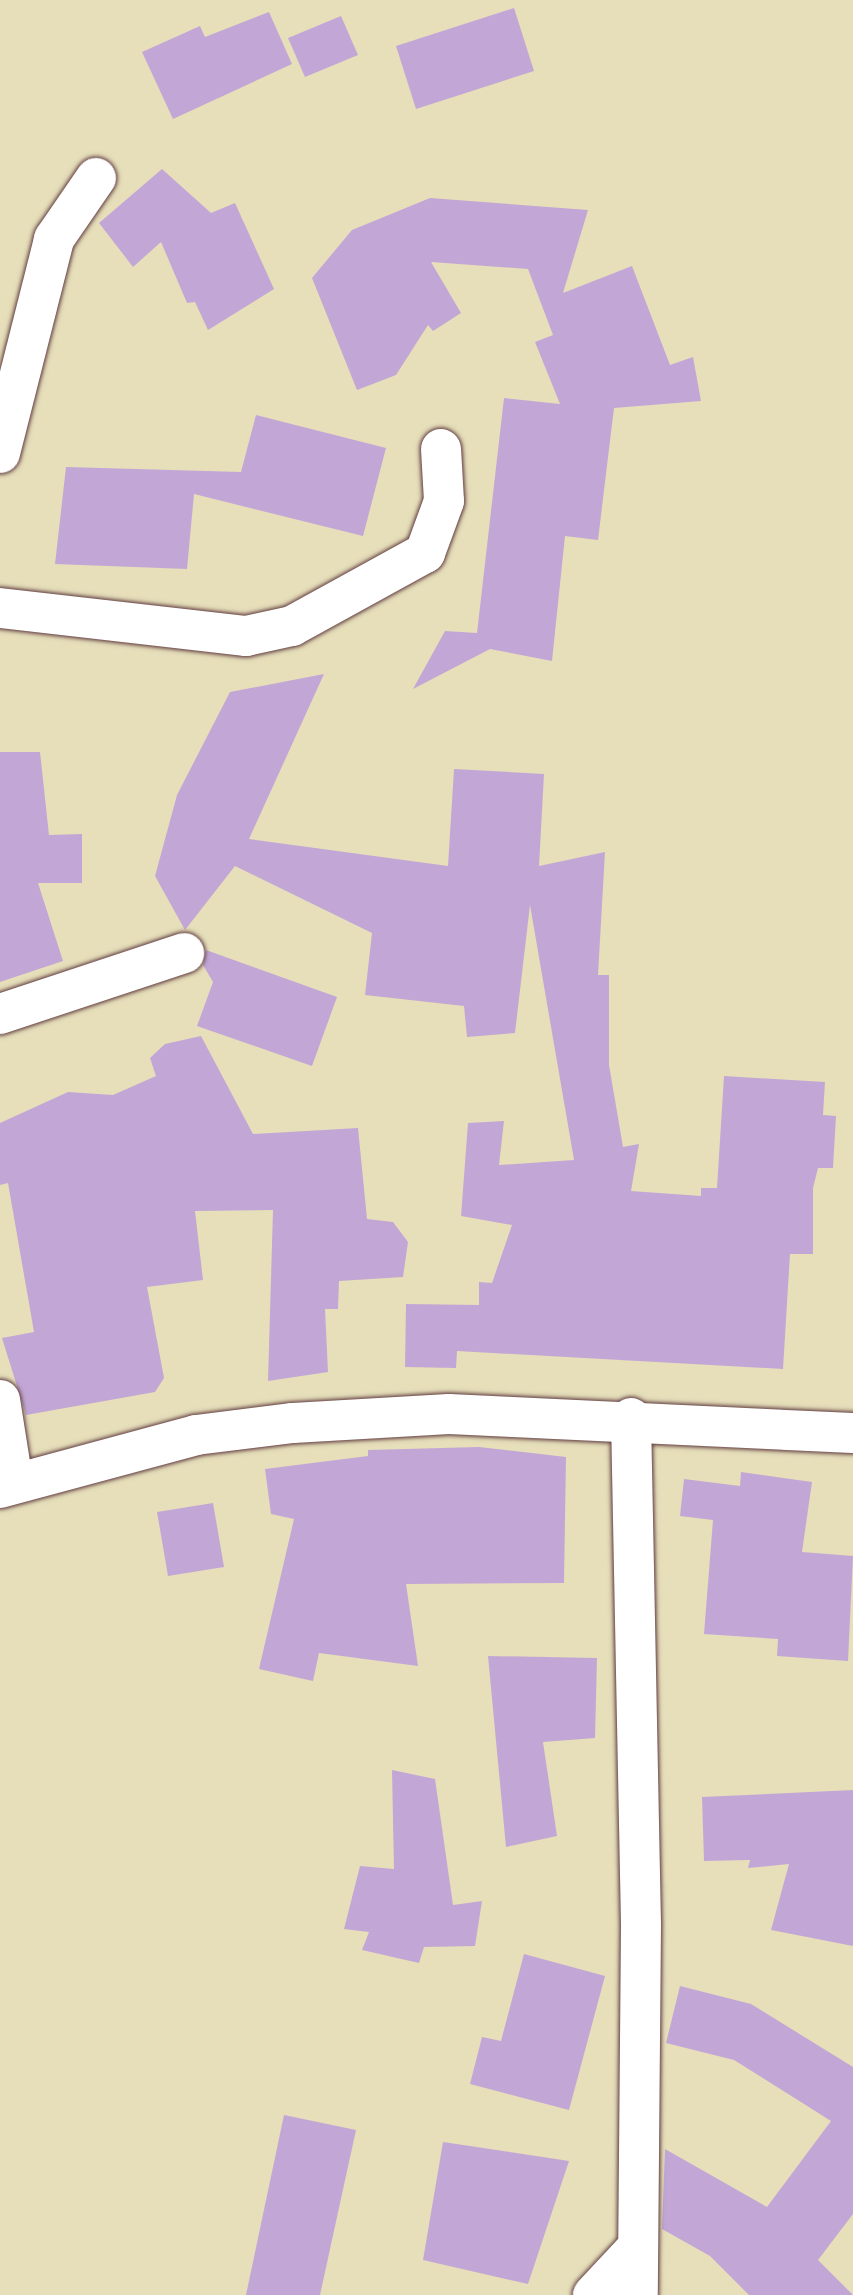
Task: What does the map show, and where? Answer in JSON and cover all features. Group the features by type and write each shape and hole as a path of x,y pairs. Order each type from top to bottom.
{"street":[{"path":"0,453 54,239 96,178"},
{"path":"0,608 246,636 292,626 425,553 444,501 441,449"},
{"path":"0,1014 184,953"},
{"path":"0,1400 6,1485 196,1435 293,1423 449,1414 631,1418 853,1433"},
{"path":"631,1418 641,1925 638,2295"},
{"path":"593,2295 637,2248"}],"building":[{"path":"514,8 534,71 416,109 396,46"},
{"path":"269,12 292,64 173,119 142,52 200,26 205,37"},
{"path":"341,16 358,55 305,77 288,38"},
{"path":"162,169 211,213 235,203 274,289 208,330 195,302 187,303 161,242 133,267 99,223"},
{"path":"430,198 588,210 563,293 632,266 670,365 693,357 701,401 614,408 598,540 565,536 552,661 490,649 413,689 445,631 477,633 504,398 560,404 535,342 553,335 528,269 431,262 461,313 433,331 428,325 396,375 357,390 312,278 352,230"},
{"path":"256,415 386,448 363,536 194,494 187,569 55,564 66,467 241,472"},
{"path":"324,674 249,839 448,866 454,769 544,774 539,866 605,852 598,975 609,975 609,1065 623,1147 639,1144 631,1191 701,1196 701,1188 717,1188 724,1076 825,1082 823,1115 836,1116 833,1168 818,1168 813,1188 813,1254 790,1254 783,1369 457,1351 456,1368 405,1367 406,1304 479,1305 479,1282 492,1283 512,1225 461,1216 468,1123 504,1121 499,1165 574,1160 530,905 515,1033 467,1037 464,1006 365,995 372,933 235,866 185,930 155,876 177,795 230,692"},
{"path":"0,752 40,752 49,835 82,834 82,883 38,883 63,961 0,982"},
{"path":"206,950 337,997 312,1066 197,1026 213,982 203,965"},
{"path":"201,1036 253,1134 358,1128 367,1219 393,1222 408,1242 403,1277 339,1281 338,1309 325,1309 328,1372 268,1381 273,1210 195,1211 203,1280 147,1287 164,1378 155,1392 26,1415 2,1338 34,1332 8,1183 0,1185 0,1123 68,1092 113,1095 156,1076 150,1058 165,1044"},
{"path":"479,1447 566,1457 564,1583 406,1584 418,1666 319,1653 313,1681 259,1669 294,1519 271,1514 265,1469 368,1456 368,1450"},
{"path":"741,1472 812,1482 802,1552 853,1556 848,1661 777,1656 778,1639 704,1634 713,1520 680,1516 684,1479 740,1486"},
{"path":"213,1503 224,1567 168,1576 157,1512"},
{"path":"488,1656 597,1658 595,1738 543,1742 557,1836 506,1847"},
{"path":"392,1770 435,1779 453,1905 482,1901 475,1946 424,1947 419,1963 362,1950 369,1932 344,1929 360,1866 394,1869"},
{"path":"853,1790 853,1946 771,1930 789,1864 748,1868 750,1860 704,1861 702,1797"},
{"path":"524,1954 605,1976 569,2110 470,2084 482,2037 501,2041"},
{"path":"680,1986 751,2004 853,2067 853,2214 818,2260 853,2295 749,2295 710,2256 662,2229 665,2149 767,2207 831,2121 734,2060 666,2043"},
{"path":"284,2115 356,2130 320,2295 246,2295"},
{"path":"443,2142 569,2161 528,2284 423,2260"}]}
